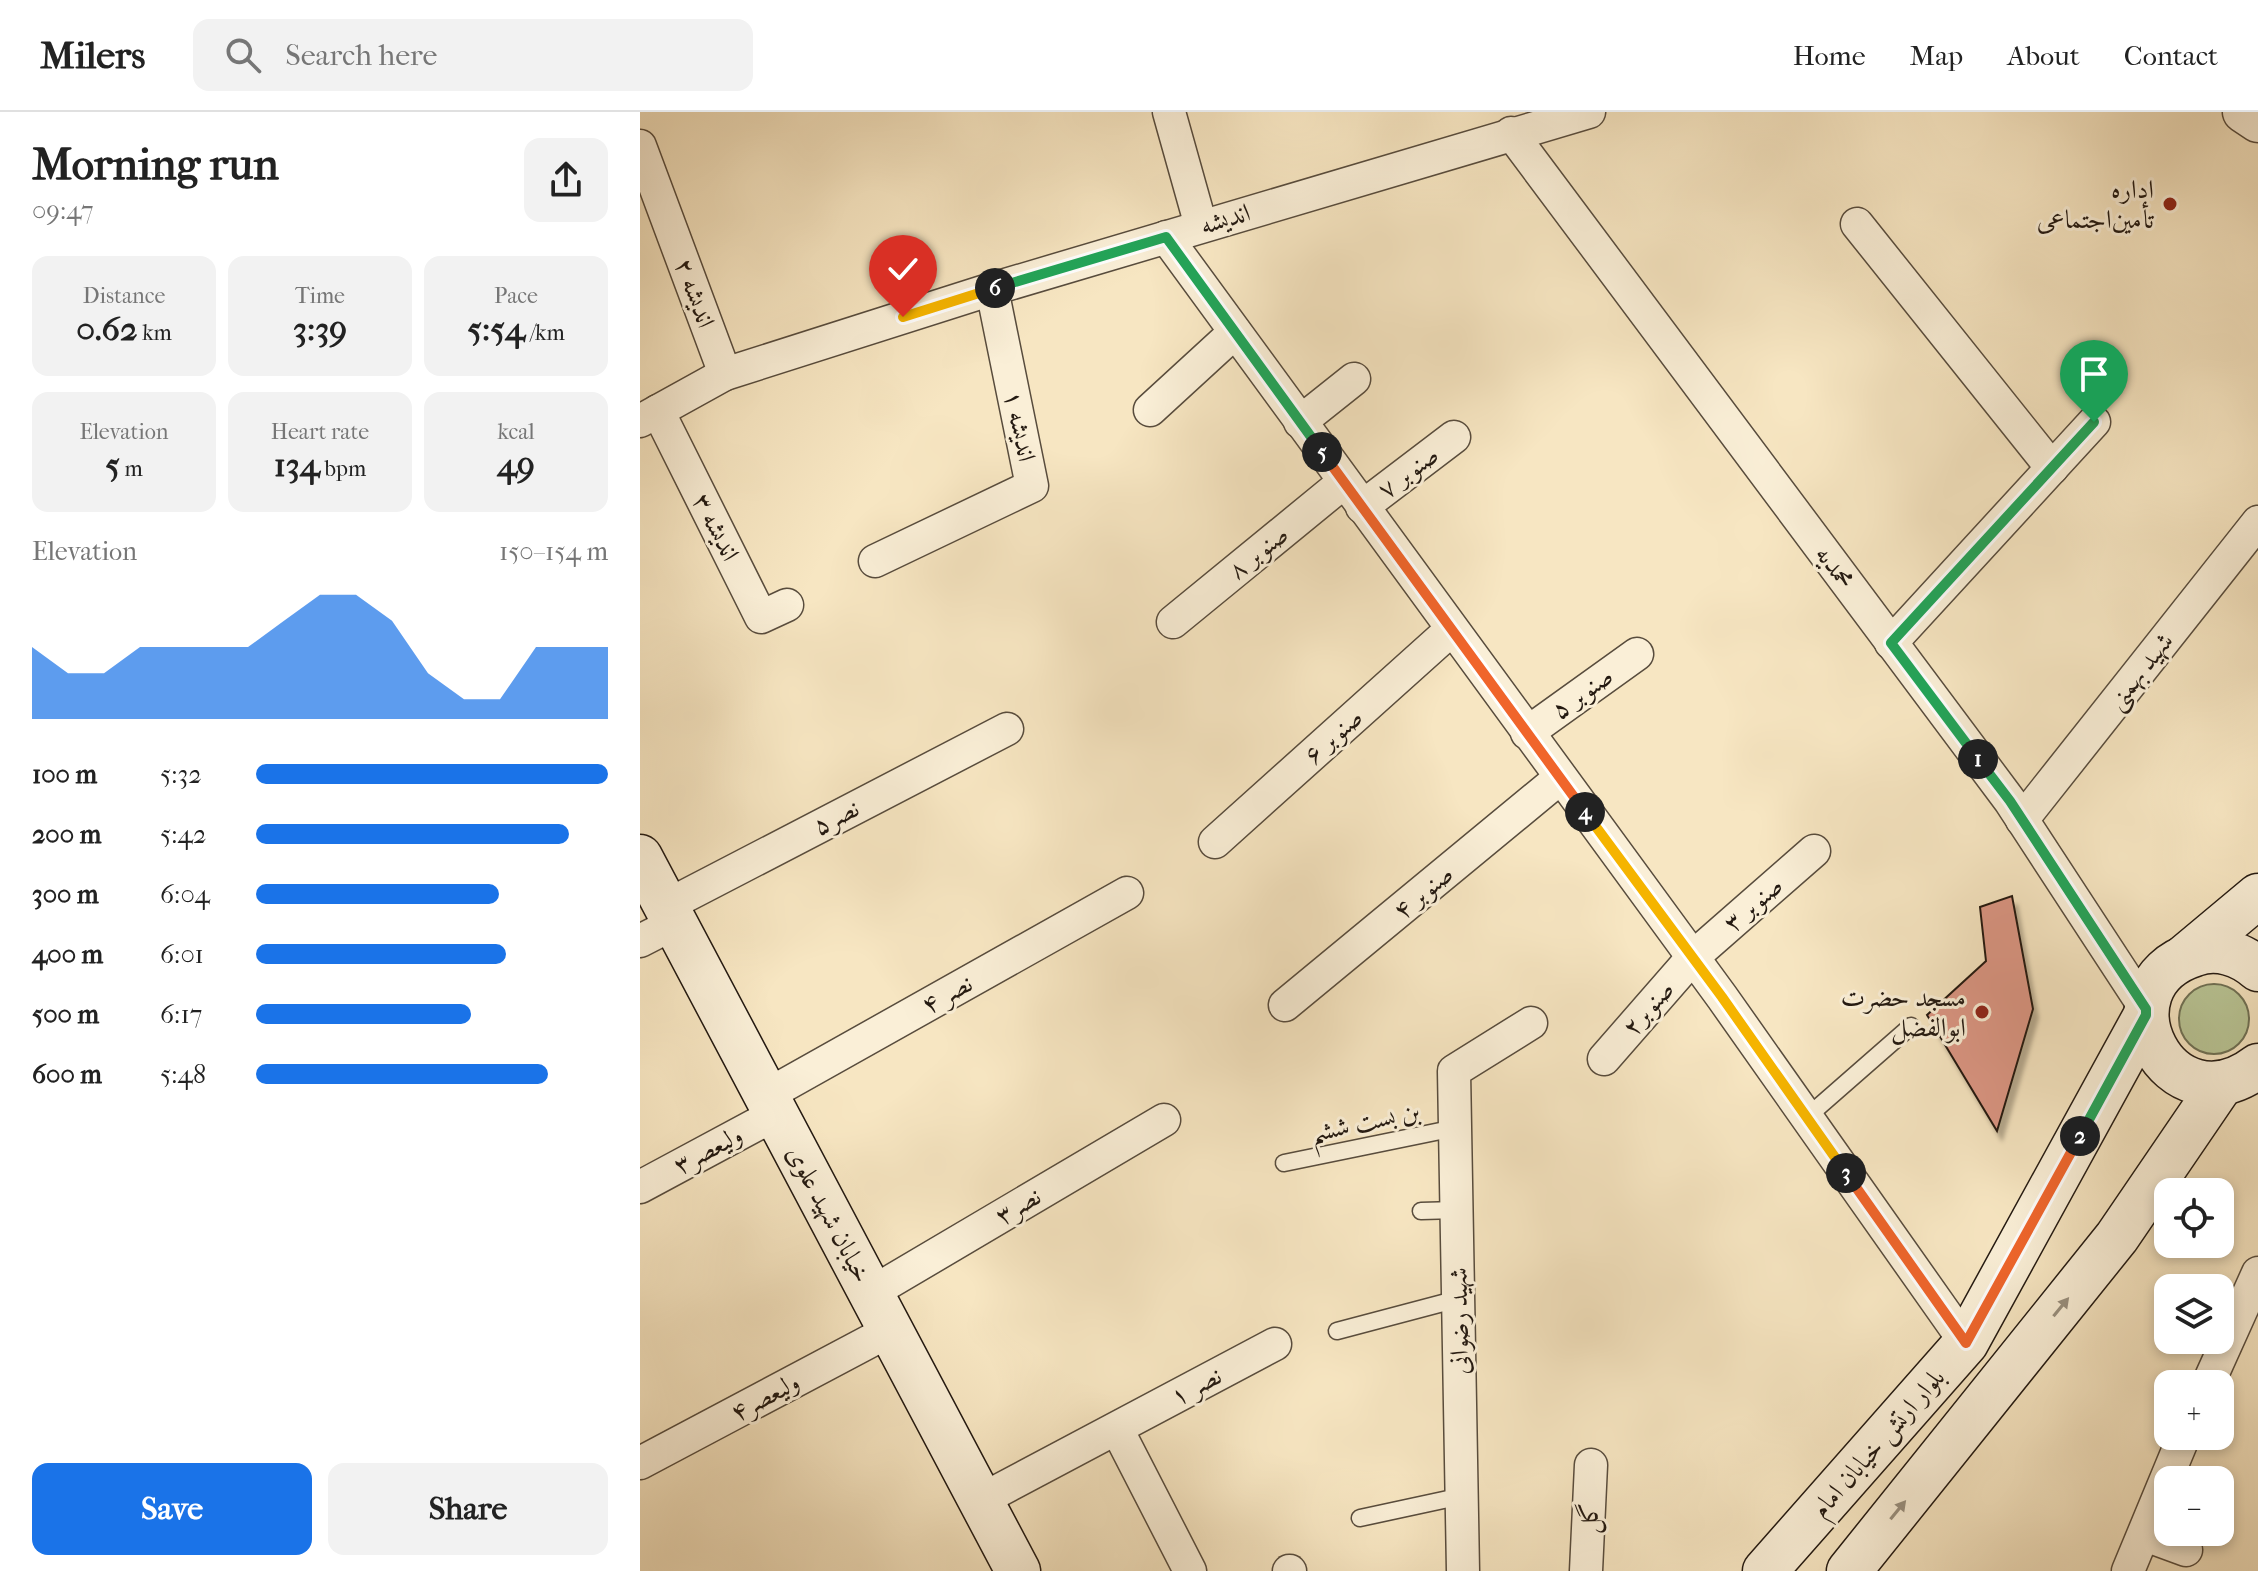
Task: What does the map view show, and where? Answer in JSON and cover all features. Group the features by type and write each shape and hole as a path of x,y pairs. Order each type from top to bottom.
{"main road":[{"name":"خیابان شهید علوی","path":"640,857 660,923 772,1105 1018,1571"},
{"name":"بلوار ارتش خیابان امام","path":"1765,1571 1966,1343 2146,1012 2153,988 2166,969 2185,957 2258,896"},
{"path":"2185,957 2219,951 2236,955 2258,969"},
{"path":"2146,1012 2148,1034 2156,1052 2168,1067 2193,1080 2244,1079"},
{"name":"بلوار ارتش خیابان امام","path":"1849,1571 2244,1079"}],"street":[{"path":"1169,112 1201,226"},
{"name":"اندیشه","path":"649,416 725,374 992,289 1589,112"},
{"path":"2243,112 2258,122"},
{"name":"محمدیه","path":"1511,133 2022,820 2146,1012"},
{"name":"اندیشه ۲","path":"643,161 725,374"},
{"path":"1857,224 2052,468"},
{"path":"1166,237 1693,957 1966,1343"},
{"name":"اندیشه ۱","path":"875,561 1032,486 992,289"},
{"path":"1150,410 1235,332"},
{"path":"1300,422 1354,379"},
{"name":"اندیشه ۳","path":"649,416 761,617 787,605"},
{"path":"1891,643 2094,422"},
{"name":"صنوبر ۷","path":"1353,494 1454,437"},
{"name":"صنوبر ۸","path":"1173,622 1353,494"},
{"name":"شهید بهمنی","path":"2022,820 2258,522"},
{"name":"صنوبر ۶","path":"1215,842 1451,630"},
{"name":"صنوبر ۵","path":"1527,733 1637,654"},
{"name":"نصر۵","path":"660,923 1007,729"},
{"name":"صنوبر ۴","path":"1285,1005 1560,778"},
{"name":"صنوبر ۳","path":"1693,957 1814,851"},
{"name":"نصر ۴","path":"772,1105 1127,893"},
{"name":"صنوبر۲","path":"1604,1059 1693,957"},
{"name":"شهید رضوانی","path":"1463,1571 1454,1071 1531,1023"},
{"name":"ولیعصر۳","path":"640,1187 772,1105"},
{"name":"نصر۳","path":"881,1312 1164,1120"},
{"path":"2214,1370 2258,1273"},
{"name":"ولیعصر۴","path":"640,1463 881,1312"},
{"name":"نصر ۱","path":"981,1500 1275,1344"},
{"path":"1117,1429 1190,1571"},
{"path":"2128,1571 2178,1450"},
{"name":"گل","path":"1586,1571 1591,1465"},
{"path":"2145,1535 2186,1550"}],"lane":[{"path":"1807,1117 1911,1026"},
{"name":"بن بست ششم","path":"1284,1163 1455,1128"},
{"path":"1421,1211 1457,1210"},
{"path":"1337,1331 1458,1299"},
{"path":"1360,1518 1462,1496"}],"green space":[{"path":"2207,984 2221,984 2243,999 2249,1019 2247,1032 2239,1044 2221,1054 2207,1054 2185,1039 2179,1026 2179,1012 2194,990"}],"building":[{"name":"مسجد حضرت ابوالفضل","path":"2012,896 2033,1009 1997,1131 1927,1015 1986,961 1980,907"}],"place":[{"name":"اداره تأمین‌اجتماعی","path":"2170,204"},
{"name":"مسجد حضرت ابوالفضل","path":"1982,1012"}],"route":[{"path":"903,317 1166,237 1722,997 1966,1343 2146,1015 2146,1009 2010,801 1891,643 2094,422"}]}
